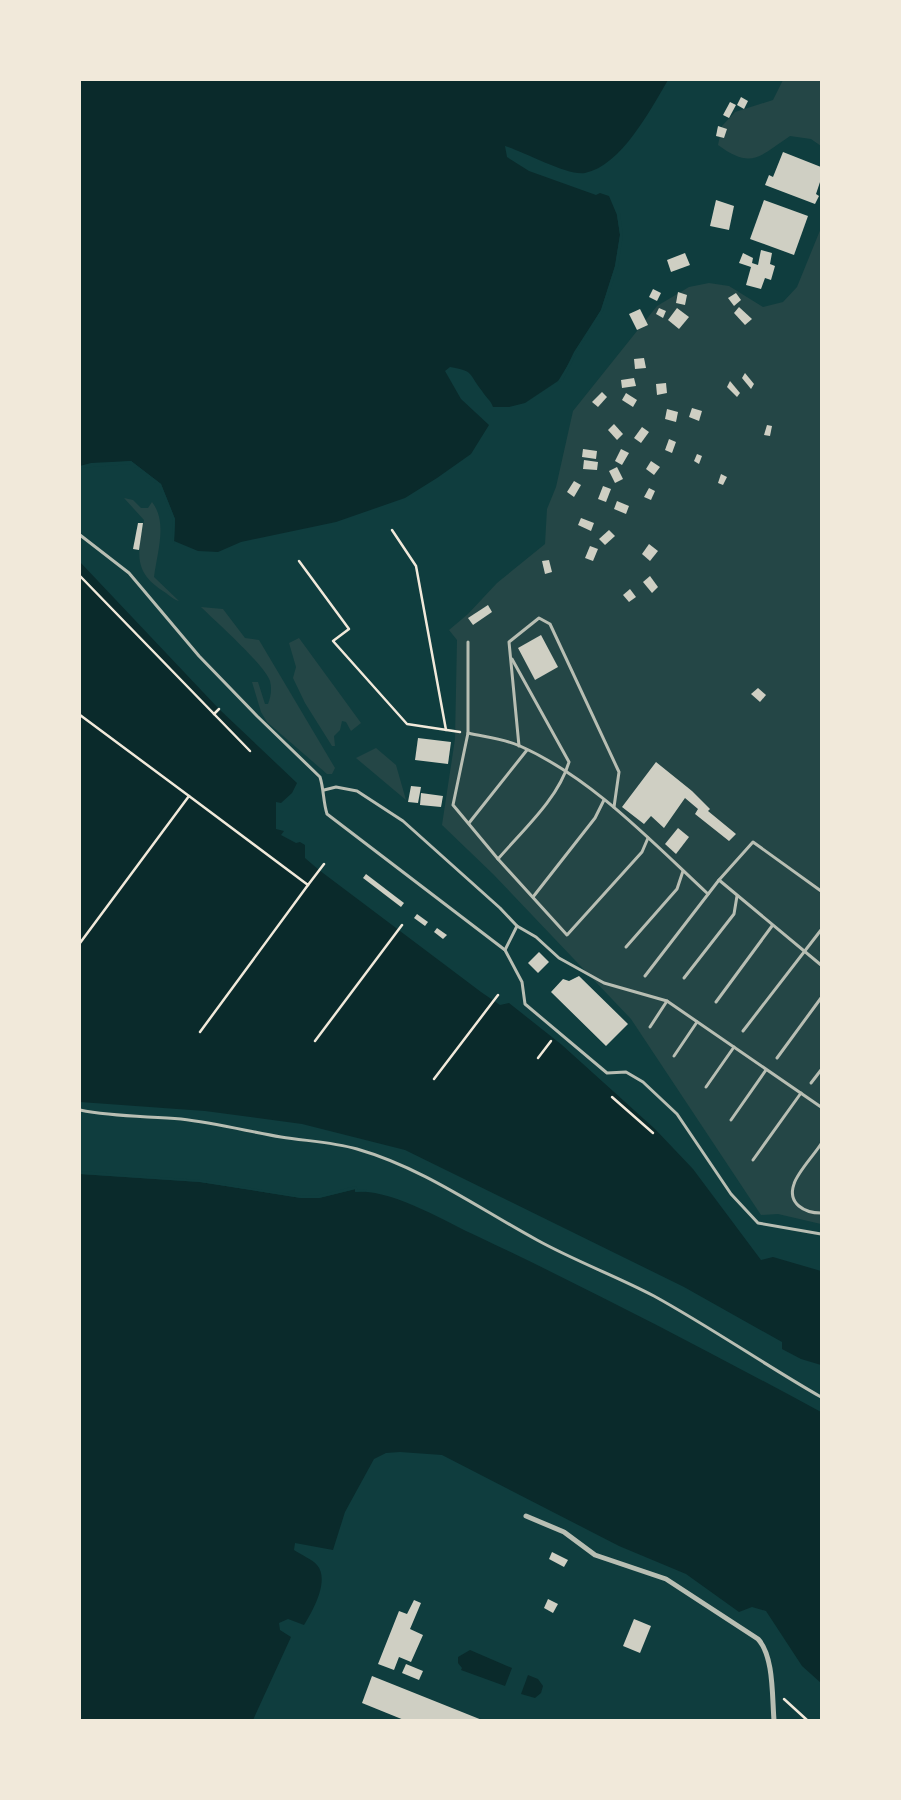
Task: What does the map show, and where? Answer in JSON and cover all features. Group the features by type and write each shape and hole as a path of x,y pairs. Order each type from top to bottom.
{"street":[{"path":"526,1516 564,1532 595,1555 666,1579 758,1639 768,1656 774,1720"}],"lane":[{"path":"80,535 129,573 199,656 320,777 324,790 323,802 327,814 505,950 522,982 525,1004 607,1072 626,1072 644,1082 676,1114 731,1194 758,1224 821,1234"},
{"path":"519,746 509,642 540,618 550,624 618,772 614,807"},
{"path":"468,642 468,733 454,805 498,859 566,935 642,852 648,838"},
{"path":"498,859 550,799 565,773 568,762 510,656"},
{"path":"468,733 519,746 565,773 614,807 708,894"},
{"path":"470,823 527,750"},
{"path":"324,790 336,787 357,791 403,821 500,908 517,926 536,937 559,958 604,982 667,1001 821,1107"},
{"path":"533,897 595,818 604,800"},
{"path":"645,976 719,880 753,842 821,891"},
{"path":"626,947 677,889 683,870"},
{"path":"719,880 821,965"},
{"path":"684,978 734,914 737,895"},
{"path":"505,950 517,926"},
{"path":"716,1002 772,926"},
{"path":"743,1031 821,930"},
{"path":"777,1058 821,998"},
{"path":"650,1027 667,1001"},
{"path":"674,1056 697,1022"},
{"path":"706,1087 734,1047"},
{"path":"731,1120 766,1070"},
{"path":"811,1083 821,1070"},
{"path":"753,1160 801,1093"},
{"path":"80,1110 125,1117 179,1119 223,1125 354,1148 390,1160 427,1176 540,1242 644,1291 701,1322 773,1370 821,1397"},
{"path":"821,1144 793,1185 794,1200 799,1208 809,1213 821,1213"}],"path":[{"path":"392,530 416,566 446,730"},
{"path":"299,561 349,629 333,641 407,724 468,733"},
{"path":"80,576 250,751"},
{"path":"214,714 219,709"},
{"path":"80,715 308,885"},
{"path":"80,943 189,796"},
{"path":"200,1032 324,864"},
{"path":"315,1041 402,925"},
{"path":"434,1078 498,995"},
{"path":"538,1058 551,1041"},
{"path":"618,1096 614,1098 653,1133"},
{"path":"771,1688 807,1720"}],"shaded area":[{"path":"80,80 668,80 634,135 611,160 598,168 585,173 567,171 505,146 507,157 529,171 596,195 600,193 609,196 617,215 620,235 615,266 601,310 574,352 561,379 525,403 509,407 493,407 470,374 450,367 445,371 461,399 489,425 471,454 405,498 336,522 241,542 218,552 198,551 174,541 175,519 161,484 131,461 80,466"},
{"path":"783,80 821,80 821,146 811,139 790,136 763,154 748,158 739,157 718,145 722,126 735,112 773,100"},
{"path":"821,228 821,1224 778,1214 761,1215 631,1019 493,874 442,825 455,739 457,640 449,630 468,614 497,583 545,544 547,509 556,487 573,411 657,306 689,287 709,283 729,286 763,307 783,302 797,287"},
{"path":"124,498 133,500 141,508 148,508 152,502 157,510 160,538 154,577 179,601 147,578 140,562 139,553 144,520"},
{"path":"80,562 219,709 297,783 292,793 281,803 276,802 276,829 284,831 281,835 296,843 300,842 305,845 305,858 481,992 500,1005 509,1003 562,1045 655,1129 693,1169 761,1260 773,1257 821,1271 821,1365 801,1359 782,1349 782,1342 684,1287 405,1150 302,1124 205,1111 80,1102"},
{"path":"201,607 223,609 245,638 259,640 335,768 332,774 327,774 267,722 261,712 252,682 258,682 265,704 268,704 271,687 266,674 250,654"},
{"path":"299,638 361,723 351,731 346,722 342,721 340,730 334,736 335,746 332,746 305,703 293,678 296,667 289,643"},
{"path":"376,748 396,765 406,800 356,758"},
{"path":"80,1174 200,1182 301,1198 319,1198 356,1189 356,1192 371,1192 402,1201 565,1279 694,1344 821,1412 821,1683 802,1666 766,1611 752,1607 739,1612 686,1574 619,1546 442,1455 400,1452 386,1453 374,1459 345,1512 333,1550 295,1543 294,1550 312,1561 321,1571 321,1587 312,1612 304,1625 288,1619 279,1623 280,1630 291,1637 253,1720 80,1720"},
{"path":"470,1650 512,1668 505,1686 461,1670 458,1657"},
{"path":"528,1675 538,1679 543,1686 541,1693 535,1698 521,1694"}],"pier":[{"path":"620,213 623,235 618,267 603,311 576,354 563,380 557,383 601,310 615,266 620,235 617,215"},
{"path":"131,461 161,484 175,519 174,544 172,541 173,519 159,486 131,464 80,468 80,466 91,463"},
{"path":"80,1171 200,1180 301,1196 319,1195 356,1186 358,1190 367,1189 367,1191 355,1192 355,1189 319,1198 301,1198 200,1182 80,1174"}],"building":[{"path":"741,97 748,101 744,109 737,105"},
{"path":"730,102 736,105 729,118 723,115"},
{"path":"718,126 727,129 724,138 716,136"},
{"path":"783,152 821,167 821,179 816,194 819,196 815,204 765,185 769,175 773,177"},
{"path":"716,200 734,206 729,230 710,226"},
{"path":"764,200 808,216 794,255 750,239"},
{"path":"761,250 772,253 770,264 775,266 771,280 765,278 761,289 746,285 751,267 739,263 743,253 753,258 752,263 758,265"},
{"path":"685,253 690,265 671,272 667,260"},
{"path":"653,289 661,293 657,301 649,297"},
{"path":"678,292 687,295 685,305 676,303"},
{"path":"736,293 741,300 734,306 728,298"},
{"path":"739,307 752,319 745,325 734,313"},
{"path":"659,308 666,311 663,318 656,314"},
{"path":"677,308 689,317 679,329 668,320"},
{"path":"640,309 648,325 637,330 629,314"},
{"path":"644,358 646,368 635,369 634,359"},
{"path":"745,373 754,384 751,389 742,378"},
{"path":"634,378 636,386 622,388 621,380"},
{"path":"730,381 740,393 737,397 727,387"},
{"path":"666,383 667,393 657,395 656,384"},
{"path":"602,392 607,397 598,407 592,402"},
{"path":"626,393 637,400 633,407 622,400"},
{"path":"692,408 702,411 699,421 689,417"},
{"path":"667,409 678,412 676,422 665,419"},
{"path":"614,424 623,434 617,440 608,430"},
{"path":"767,425 772,426 770,436 764,435"},
{"path":"642,427 649,432 641,443 634,438"},
{"path":"669,439 676,442 672,453 665,450"},
{"path":"583,449 597,451 596,459 582,457"},
{"path":"621,449 629,453 622,465 615,461"},
{"path":"697,454 702,456 699,464 694,461"},
{"path":"584,460 598,462 597,470 583,469"},
{"path":"651,461 660,467 654,475 646,469"},
{"path":"617,467 623,479 615,483 609,471"},
{"path":"721,474 727,477 723,485 718,483"},
{"path":"574,481 581,485 574,497 567,492"},
{"path":"603,486 611,489 606,502 598,499"},
{"path":"649,488 655,491 651,500 644,497"},
{"path":"617,501 629,506 626,514 614,509"},
{"path":"581,518 594,523 591,531 578,525"},
{"path":"138,523 143,523 139,550 133,549"},
{"path":"609,530 615,536 605,545 599,539"},
{"path":"649,544 658,551 650,561 642,554"},
{"path":"590,546 598,549 593,561 585,558"},
{"path":"549,560 552,572 545,574 542,561"},
{"path":"650,576 658,587 652,593 643,582"},
{"path":"630,589 636,597 629,602 623,595"},
{"path":"488,605 492,612 473,625 468,618"},
{"path":"541,635 558,667 535,680 518,648"},
{"path":"758,688 766,695 760,702 751,694"},
{"path":"418,738 451,742 448,764 415,760"},
{"path":"656,762 692,791 710,809 708,811 736,834 729,841 695,814 698,809 685,798 664,828 651,816 644,824 622,807"},
{"path":"411,786 421,787 418,803 408,802"},
{"path":"421,793 443,796 441,807 420,805"},
{"path":"678,828 689,837 676,854 665,844"},
{"path":"366,874 404,903 401,907 363,878"},
{"path":"417,914 428,922 425,926 414,918"},
{"path":"437,928 447,935 443,939 434,932"},
{"path":"539,952 549,962 538,973 528,963"},
{"path":"579,976 628,1024 606,1046 551,992 563,979 569,981"},
{"path":"552,1552 568,1560 564,1567 549,1559"},
{"path":"548,1599 558,1604 553,1613 544,1608"},
{"path":"414,1600 421,1603 410,1629 423,1635 411,1662 399,1657 394,1670 378,1664 399,1611 407,1614"},
{"path":"634,1619 651,1626 640,1653 623,1646"},
{"path":"406,1664 423,1671 419,1680 402,1673"},
{"path":"372,1676 482,1720 404,1720 362,1703"}]}
